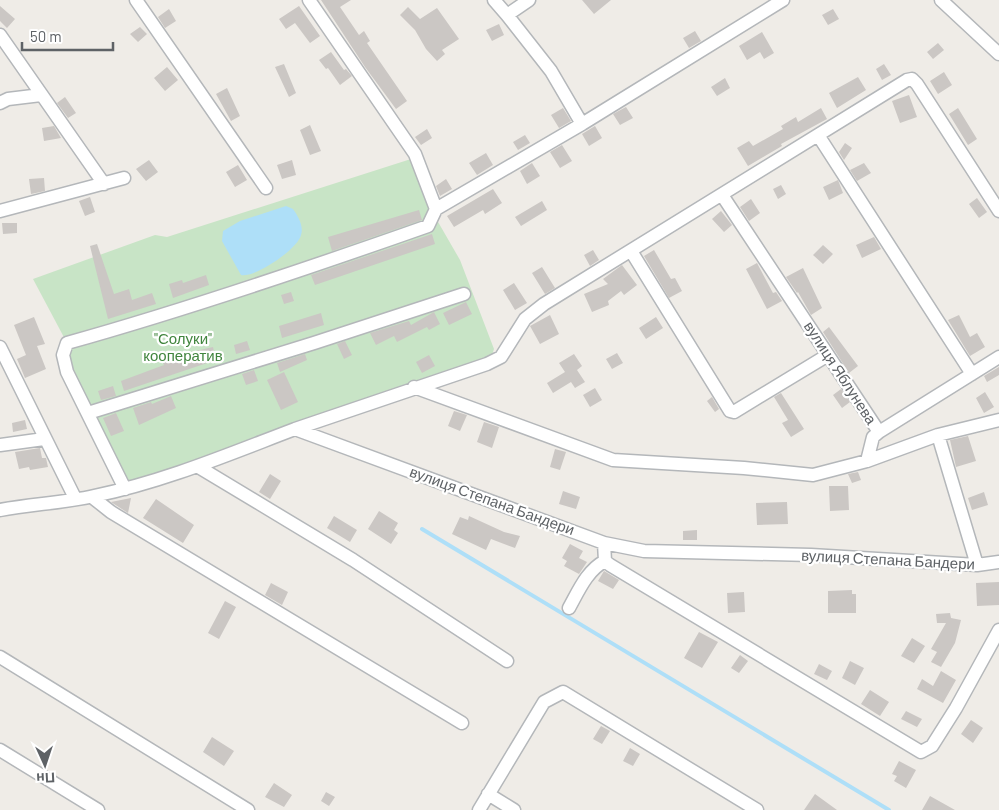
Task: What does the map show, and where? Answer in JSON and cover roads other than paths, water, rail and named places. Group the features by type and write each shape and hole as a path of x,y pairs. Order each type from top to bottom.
{"street":[{"path":"136,0 266,188"},
{"path":"310,0 415,154 436,209"},
{"path":"494,0 551,71 582,124"},
{"path":"507,15 529,0"},
{"path":"125,489 65,365 64,350 67,343 134,324 307,268 428,226 436,209 582,124 783,0"},
{"path":"941,0 999,54"},
{"path":"0,35 104,184"},
{"path":"0,510 92,497 125,489 197,466 414,387 487,364 501,357 525,319 544,304 907,80 912,79 917,84 999,211"},
{"path":"0,103 8,99 41,95"},
{"path":"818,135 972,374"},
{"path":"0,211 124,178"},
{"name":"вулиця Яблунева","path":"722,195 880,432 999,357"},
{"path":"631,251 730,411 734,412 828,354"},
{"path":"88,413 464,294"},
{"path":"0,347 44,439 75,498"},
{"path":"414,387 613,460 744,468 813,475 867,461 938,436 999,420"},
{"name":"вулиця Степана Бандери","path":"296,429 604,542 644,551 811,555 977,565 999,562"},
{"path":"867,461 873,437 880,432"},
{"path":"938,436 977,565"},
{"path":"0,445 44,439"},
{"path":"197,466 352,560 507,661"},
{"path":"92,497 112,512 462,723"},
{"path":"604,542 605,561"},
{"path":"569,608 586,578 599,564 605,561"},
{"path":"605,561 643,586 921,752 932,746 956,708 999,630"},
{"path":"0,657 248,810"},
{"path":"479,810 544,702 563,692 757,810"},
{"path":"0,750 98,810"},
{"path":"488,794 514,810"}],"water":[{"path":"286,206 293,209 300,221 302,232 298,241 284,255 265,267 247,275 241,275 222,241 223,231 240,221"}],"waterway":[{"path":"422,529 889,810"}],"park label":[{"name":"\"Солуки\" кооператив","path":"183,348"}]}
